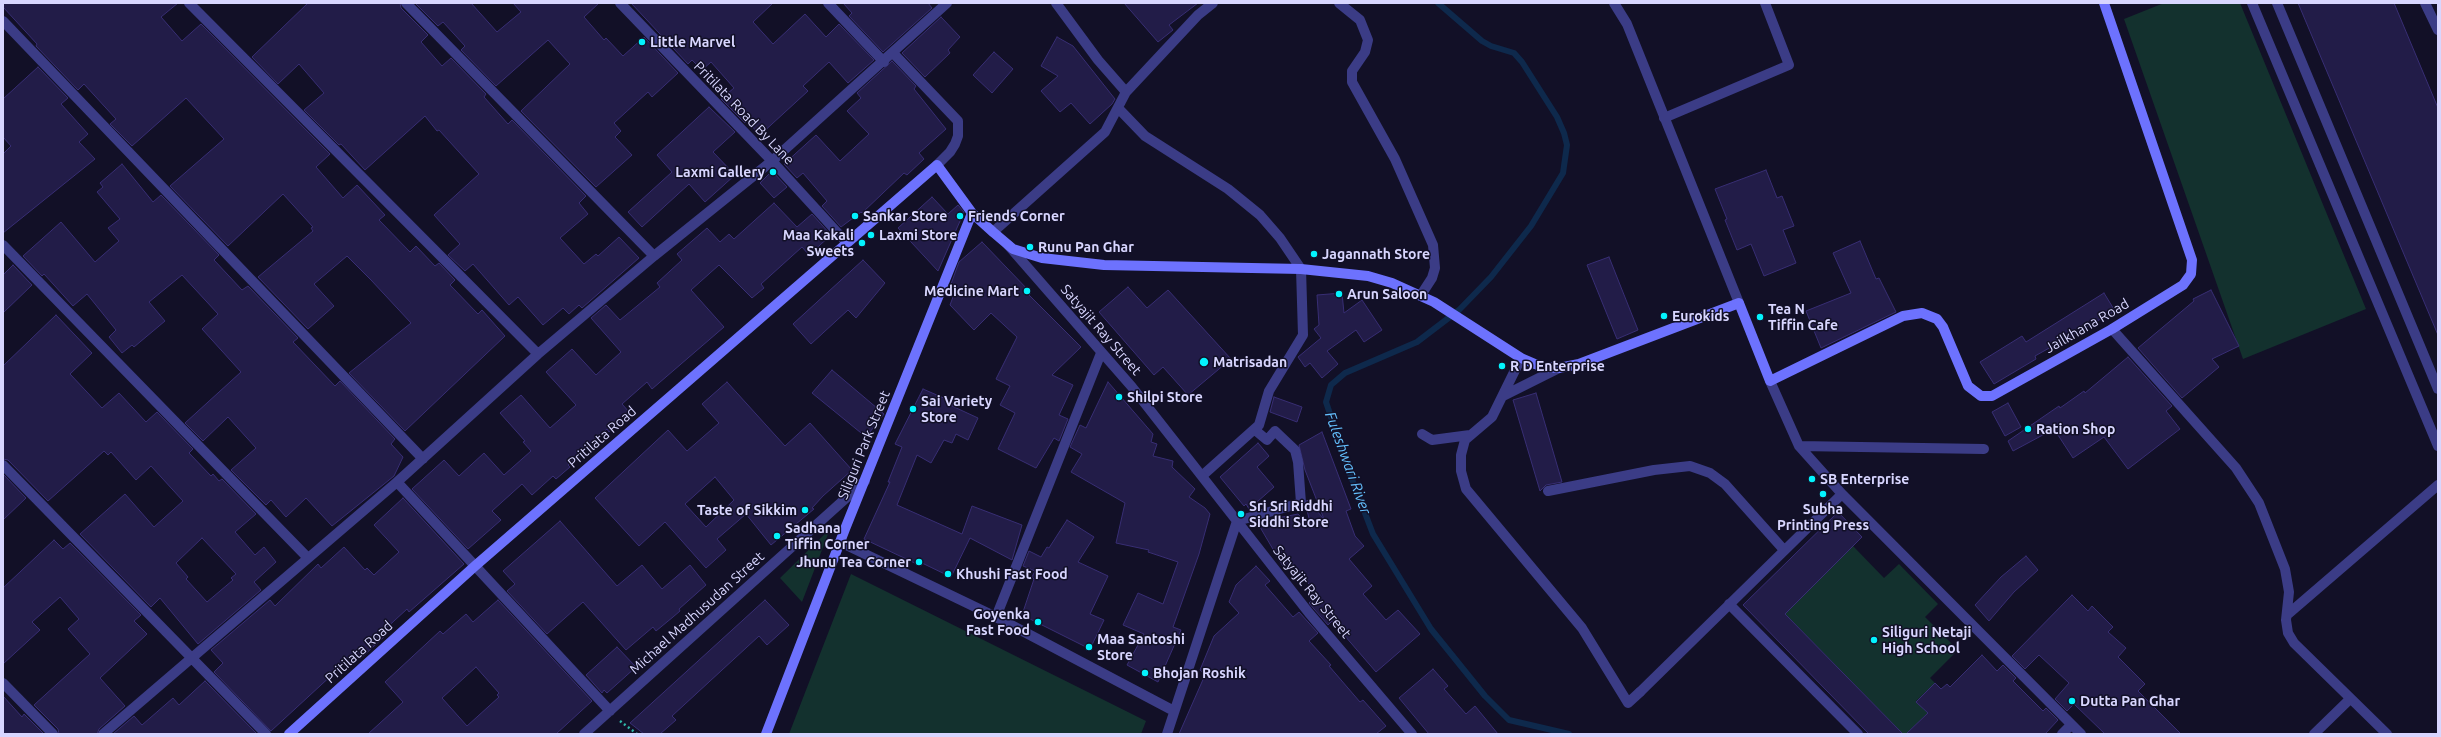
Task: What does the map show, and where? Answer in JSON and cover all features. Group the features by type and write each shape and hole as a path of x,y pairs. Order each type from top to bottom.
{"street":[{"path":"189,3 538,354"},
{"path":"406,3 654,256"},
{"name":"Pritilata Road By Lane","path":"620,3 847,243"},
{"path":"828,3 884,62"},
{"path":"1056,3 1089,49 1126,92"},
{"path":"993,232 1086,151 1105,132 1126,92 1198,15 1213,3"},
{"path":"1338,3 1360,20 1368,40 1365,52 1352,72 1352,82 1396,159 1427,228 1433,245 1435,268 1432,278 1421,295"},
{"path":"1614,3 1627,24 1738,303 1799,446 1842,494 2081,734"},
{"path":"1664,118 1789,65 1765,3"},
{"name":"Jailkhana Road","path":"1770,381 1903,316 1922,313 1937,319 1943,327 1968,386 1981,396 1992,396 2112,329 2183,285 2191,274 2192,260 2104,3"},
{"path":"2252,3 2438,446"},
{"path":"2277,3 2438,389"},
{"path":"2426,3 2438,30"},
{"path":"103,734 191,656 397,482 538,354 654,256 772,162 884,62 945,4"},
{"path":"3,21 422,460"},
{"path":"893,53 958,121 958,136 955,144 950,152 937,165 972,213 993,232 1008,245 1042,258 1104,265 1301,269 1368,276 1392,283 1421,295 1521,358 1542,367 1559,368 1579,364 1738,303"},
{"path":"1118,108 1146,136 1228,189 1260,215 1280,238 1301,269 1303,335 1269,391 1262,421 1256,430 1203,475"},
{"name":"Pritilata Road","path":"289,734 475,566 937,165"},
{"name":"Siliguri Park Street","path":"766,734 840,542 972,213"},
{"path":"3,245 308,558"},
{"name":"Satyajit Ray Street","path":"1008,245 1132,387 1203,475 1309,614 1412,734"},
{"path":"2112,329 2236,468 2259,503 2286,568 2289,592 2287,616 2288,633 2294,643 2387,734"},
{"path":"996,617 1101,353"},
{"path":"1521,358 1492,417 1465,440 1461,455 1461,471 1466,489 1582,628 1628,703 1842,494"},
{"path":"1503,396 1559,368"},
{"path":"1167,734 1237,521 1301,503 1298,462 1295,450 1275,431 1267,440 1256,430"},
{"path":"1422,434 1432,440 1470,435"},
{"path":"1799,446 1984,449"},
{"path":"3,465 266,734"},
{"path":"1548,491 1654,470 1690,466 1710,473 1725,484 1784,550"},
{"name":"Michael Madhusudan Street","path":"584,734 865,481"},
{"path":"397,482 610,711"},
{"path":"2287,616 2438,485"},
{"path":"840,542 996,617 1174,712"},
{"path":"1729,604 1858,734"},
{"path":"3,683 53,734"},
{"path":"2314,734 2350,699"},
{"path":"2062,734 2072,725"}],"path":[{"path":"617,719 637,734"}],"green space":[{"path":"2164,3 2240,3 2366,309 2243,359 2124,19"},
{"path":"830,529 802,602 780,578"},
{"path":"1853,546 1884,578 1899,564 1938,604 1925,617 1958,650 1930,678 1935,683 1916,701 1928,713 1906,734 1903,734 1785,614"},
{"path":"851,574 1146,721 1141,734 789,734"}],"building":[{"path":"3,3 178,3 161,17 182,41 201,24 330,154 316,167 343,198 357,185 385,215 379,220 410,252 416,246 435,266 439,263 455,280 450,285 478,314 482,310 505,336 405,431 349,373 411,323 371,280 347,256 314,284 334,306 308,329 258,277 313,231 311,228 313,227 283,194 228,246 170,186 224,139 186,98 132,146 110,124 116,119 84,84 78,90 36,46 37,44 3,7"},
{"path":"308,3 400,3 401,8 428,35 421,42 442,66 451,58 486,94 484,97 508,124 512,120 586,196 579,203 588,214 560,238 584,264 596,254 598,256 619,237 639,258 582,308 579,305 569,314 563,308 543,325 518,297 509,305 473,264 465,271 448,255 460,244 434,215 479,174 439,130 437,131 425,116 365,170 341,144 339,145 304,110 324,93 299,64 278,84 252,57"},
{"path":"415,3 471,3 497,32 521,12 513,3 599,3 584,17 604,40 606,38 623,56 644,37 678,73 652,97 648,92 614,123 621,131 615,137 632,155 596,187 521,111 570,64 548,40 496,86 461,50 465,46 443,22 438,26"},
{"path":"631,3 773,3 753,22 773,44 805,14 826,37 839,24 874,60 848,83 829,62 803,86 808,91 760,135 747,121 745,123 721,99 734,88 711,62 702,70 692,60 688,64"},
{"path":"843,3 928,3 932,8 883,52 849,16 852,13"},
{"path":"1124,3 1198,3 1169,25 1173,30 1158,42"},
{"path":"2298,3 2394,3 2438,108 2438,335"},
{"path":"941,17 960,37 948,50 950,53 925,77 902,53"},
{"path":"1057,37 1073,46 1115,99 1112,104 1090,124 1071,103 1060,112 1041,91 1058,76 1041,66"},
{"path":"994,52 1013,69 992,93 973,75"},
{"path":"892,61 916,86 914,89 946,129 919,153 924,159 907,175 904,173 862,213 861,212 841,227 822,206 827,201 803,173 797,178 784,164 816,135 840,161 869,134 847,111 861,98 857,93"},
{"path":"38,67 68,98 61,104 88,134 79,142 95,159 3,233 3,154 11,146 3,137 3,99"},
{"path":"709,107 735,132 713,152 735,175 705,202 689,184 642,227 628,212 672,172 657,155"},
{"path":"122,164 153,202 161,195 219,255 214,260 242,290 248,286 298,338 293,342 335,386 340,381 395,439 391,444 403,457 394,476 332,526 306,498 286,517 271,500 266,505 231,470 256,448 228,417 203,441 185,423 241,372 202,329 218,314 182,275 149,302 165,321 134,347 132,345 122,353 109,337 116,330 87,294 73,306 44,274 42,276 23,256 61,222 95,262 119,241 108,228 120,219 97,192 103,187 100,183"},
{"path":"1766,170 1777,198 1782,196 1794,226 1783,230 1796,263 1764,276 1751,244 1737,250 1715,189"},
{"path":"772,171 787,187 774,198 760,183"},
{"path":"932,197 948,214 958,205 964,212 938,271 898,228"},
{"path":"774,203 797,227 812,214 831,235 809,255 802,247 761,284 764,288 752,298 719,265 691,290 724,327 652,389 647,382 622,404 630,413 609,432 607,429 568,465 570,467 556,479 553,476 532,495 522,484 492,511 501,520 468,549 412,489 444,460 459,476 484,453 504,475 531,451 523,442 525,441 500,413 521,395 550,428 576,405 546,372 572,349 596,375 621,352 591,318 606,305 620,320 660,287 657,283 682,260 677,254 707,228 720,242 729,234 734,239"},
{"path":"1860,241 1876,279 1879,278 1896,312 1821,348 1806,311 1851,293 1833,253"},
{"path":"982,242 1031,293 1029,295 1081,347 1052,375 1073,385 1059,415 1068,419 1059,441 1054,438 1036,468 998,449 1015,413 1000,405 1010,386 996,379 1017,337 991,313 974,330 950,305 956,289 951,284 959,262"},
{"path":"1609,257 1638,330 1617,339 1587,265"},
{"path":"863,260 885,283 856,318 848,310 811,344 793,324"},
{"path":"13,265 32,285 3,313 3,275"},
{"path":"1128,287 1147,308 1168,290 1231,359 1188,395 1163,367 1154,375 1099,312"},
{"path":"2211,290 2239,346 2212,359 2219,367 2182,398 2138,348 2194,301 2193,299"},
{"path":"1342,293 1344,313 1362,300 1382,330 1364,342 1356,330 1327,351 1338,364 1322,378 1310,363 1305,367 1298,357 1321,338 1314,329 1319,325 1317,295"},
{"path":"2104,293 2115,311 2035,356 2036,359 1994,384 1980,362 2022,336 2026,342"},
{"path":"56,315 92,353 70,374 102,408 119,393 146,422 157,412 193,449 189,453 211,476 213,474 219,481 222,479 256,514 235,532 255,555 264,547 276,562 254,582 261,590 198,644 160,598 151,607 80,534 125,494 154,527 183,501 151,466 136,480 111,452 108,455 104,451 48,501 8,460 3,459 3,366","holes":["202,538 236,574 231,578 233,580 207,602 186,579 188,577 176,563"]},
{"path":"2128,357 2172,406 2166,411 2180,429 2128,469 2104,437 2073,458 2054,429 2013,451 2008,441 2059,406 2060,408 2084,391 2085,393"},
{"path":"832,370 884,414 866,437 812,393"},
{"path":"727,382 785,446 810,423 852,470 823,496 812,508 814,509 771,545 746,514 717,539 726,550 706,568 665,522 639,546 595,498 668,430 687,451 719,423 702,404","holes":["715,477 734,500 706,527 685,504"]},
{"path":"1108,382 1153,434 1151,442 1157,444 1153,456 1173,461 1172,467 1195,489 1189,497 1205,508 1210,514 1199,554 1173,627 1181,630 1158,682 1127,665 1144,634 1123,625 1138,593 1163,604 1178,562 1148,552 1149,550 1116,543 1125,503 1071,472 1082,454 1070,447 1080,425 1086,428"},
{"path":"923,389 953,402 952,406 978,418 968,440 956,434 952,443 944,440 931,463 917,455 897,505 962,534 972,506 1022,525 1012,560 970,538 951,577 922,563 921,566 864,539 890,482 888,482 902,447 895,444"},
{"path":"1536,393 1562,482 1546,485 1540,491 1513,400"},
{"path":"1274,397 1302,407 1297,422 1270,412"},
{"path":"2008,403 2021,427 2005,436 1992,412"},
{"path":"1322,432 1351,509 1346,511 1355,536 1364,546 1349,559 1372,586 1363,594 1386,620 1398,610 1420,634 1376,672 1332,621 1328,625 1309,603 1318,595 1291,562 1284,568 1257,522 1298,514 1312,529 1306,507 1307,500 1324,519 1305,470 1299,445"},
{"path":"1258,443 1269,456 1257,467 1274,487 1249,509 1246,504 1244,506 1220,477"},
{"path":"3,474 26,498 3,520"},
{"path":"403,498 464,564 409,612 407,609 382,632 385,636 360,659 356,655 346,662 271,731 214,672 223,663 211,650 270,600 275,606 318,564 321,568 344,547 365,570 367,568 374,575 399,552 374,525"},
{"path":"1838,512 1862,537 1785,614 1903,734 1869,734 1743,605"},
{"path":"1067,520 1094,537 1078,562 1108,576 1090,614 1104,620 1090,649 1022,615 1034,579 1032,577 1035,571 1023,566 1029,551 1041,557 1047,547 1049,548"},
{"path":"560,521 617,586 642,565 662,589 690,565 706,585 679,609 680,611 656,631 653,627 626,650 583,602 547,634 507,591 515,584 503,571"},
{"path":"54,540 63,549 70,543 141,615 134,621 147,634 100,678 125,706 99,729 97,734 59,734 58,729 34,705 90,654 68,629 79,619 60,597 32,622 40,630 3,664 3,588"},
{"path":"2026,556 2038,570 2014,592 1989,621 1975,605 2001,577"},
{"path":"1256,566 1270,581 1265,585 1293,617 1299,612 1318,633 1309,641 1331,665 1329,666 1360,702 1363,700 1386,726 1376,734 1179,734 1205,675 1200,670 1214,636 1239,613 1229,602 1236,585"},
{"path":"2072,595 2088,611 2092,606 2113,627 2108,632 2126,648 2118,657 2145,684 2138,691 2181,734 2105,734 2074,704 2067,711 2055,699 2069,683 2039,655 2025,669 2012,656"},
{"path":"498,600 592,701 556,734 368,734 403,702 385,682 440,631 443,634 466,614 473,622","holes":["476,667 499,693 497,695 499,697 467,726 442,698"]},
{"path":"765,600 789,625 767,645 759,636 672,716 676,720 660,734 644,734 630,723"},
{"path":"617,647 636,667 607,693 604,690 602,693 586,675"},
{"path":"1982,655 1997,671 2003,665 2016,678 2013,681 2043,711 2046,708 2058,720 2045,734 1906,734 1928,713 1916,702 1935,683 1941,689 1947,684 1950,687"},
{"path":"1433,669 1448,686 1444,689 1466,714 1475,706 1498,734 1429,734 1399,698"},
{"path":"205,681 257,734 113,734 134,716 142,725 173,698 179,705"},
{"path":"3,696 22,717 24,714 44,734 3,734"}],"waterway":[{"name":"Fuleshwari River","path":"1438,3 1482,41 1491,46 1514,53 1522,62 1557,117 1564,133 1567,145 1563,173 1531,226 1491,277 1459,310 1417,342 1345,373 1331,385 1326,402 1350,474 1373,534 1431,629 1485,696 1509,720 1569,734"}],"place":[{"name":"Little Marvel","path":"642,42"},
{"name":"Laxmi Gallery","path":"773,172"},
{"name":"Sankar Store","path":"855,216"},
{"name":"Friends Corner","path":"960,216"},
{"name":"Laxmi Store","path":"871,235"},
{"name":"Maa Kakali Sweets","path":"862,243"},
{"name":"Runu Pan Ghar","path":"1030,247"},
{"name":"Jagannath Store","path":"1314,254"},
{"name":"Medicine Mart","path":"1027,291"},
{"name":"Arun Saloon","path":"1339,294"},
{"name":"Eurokids","path":"1664,316"},
{"name":"Tea N Tiffin Cafe","path":"1760,317"},
{"name":"Matrisadan","path":"1204,362"},
{"name":"R D Enterprise","path":"1502,366"},
{"name":"Shilpi Store","path":"1119,397"},
{"name":"Sai Variety Store","path":"913,409"},
{"name":"Ration Shop","path":"2028,429"},
{"name":"SB Enterprise","path":"1812,479"},
{"name":"Subha Printing Press","path":"1823,494"},
{"name":"Taste of Sikkim","path":"805,510"},
{"name":"Sri Sri Riddhi Siddhi Store","path":"1241,514"},
{"name":"Sadhana Tiffin Corner","path":"777,536"},
{"name":"Jhunu Tea Corner","path":"919,562"},
{"name":"Khushi Fast Food","path":"948,574"},
{"name":"Goyenka Fast Food","path":"1038,622"},
{"name":"Siliguri Netaji High School","path":"1874,640"},
{"name":"Maa Santoshi Store","path":"1089,647"},
{"name":"Bhojan Roshik","path":"1145,673"},
{"name":"Dutta Pan Ghar","path":"2072,701"}]}
